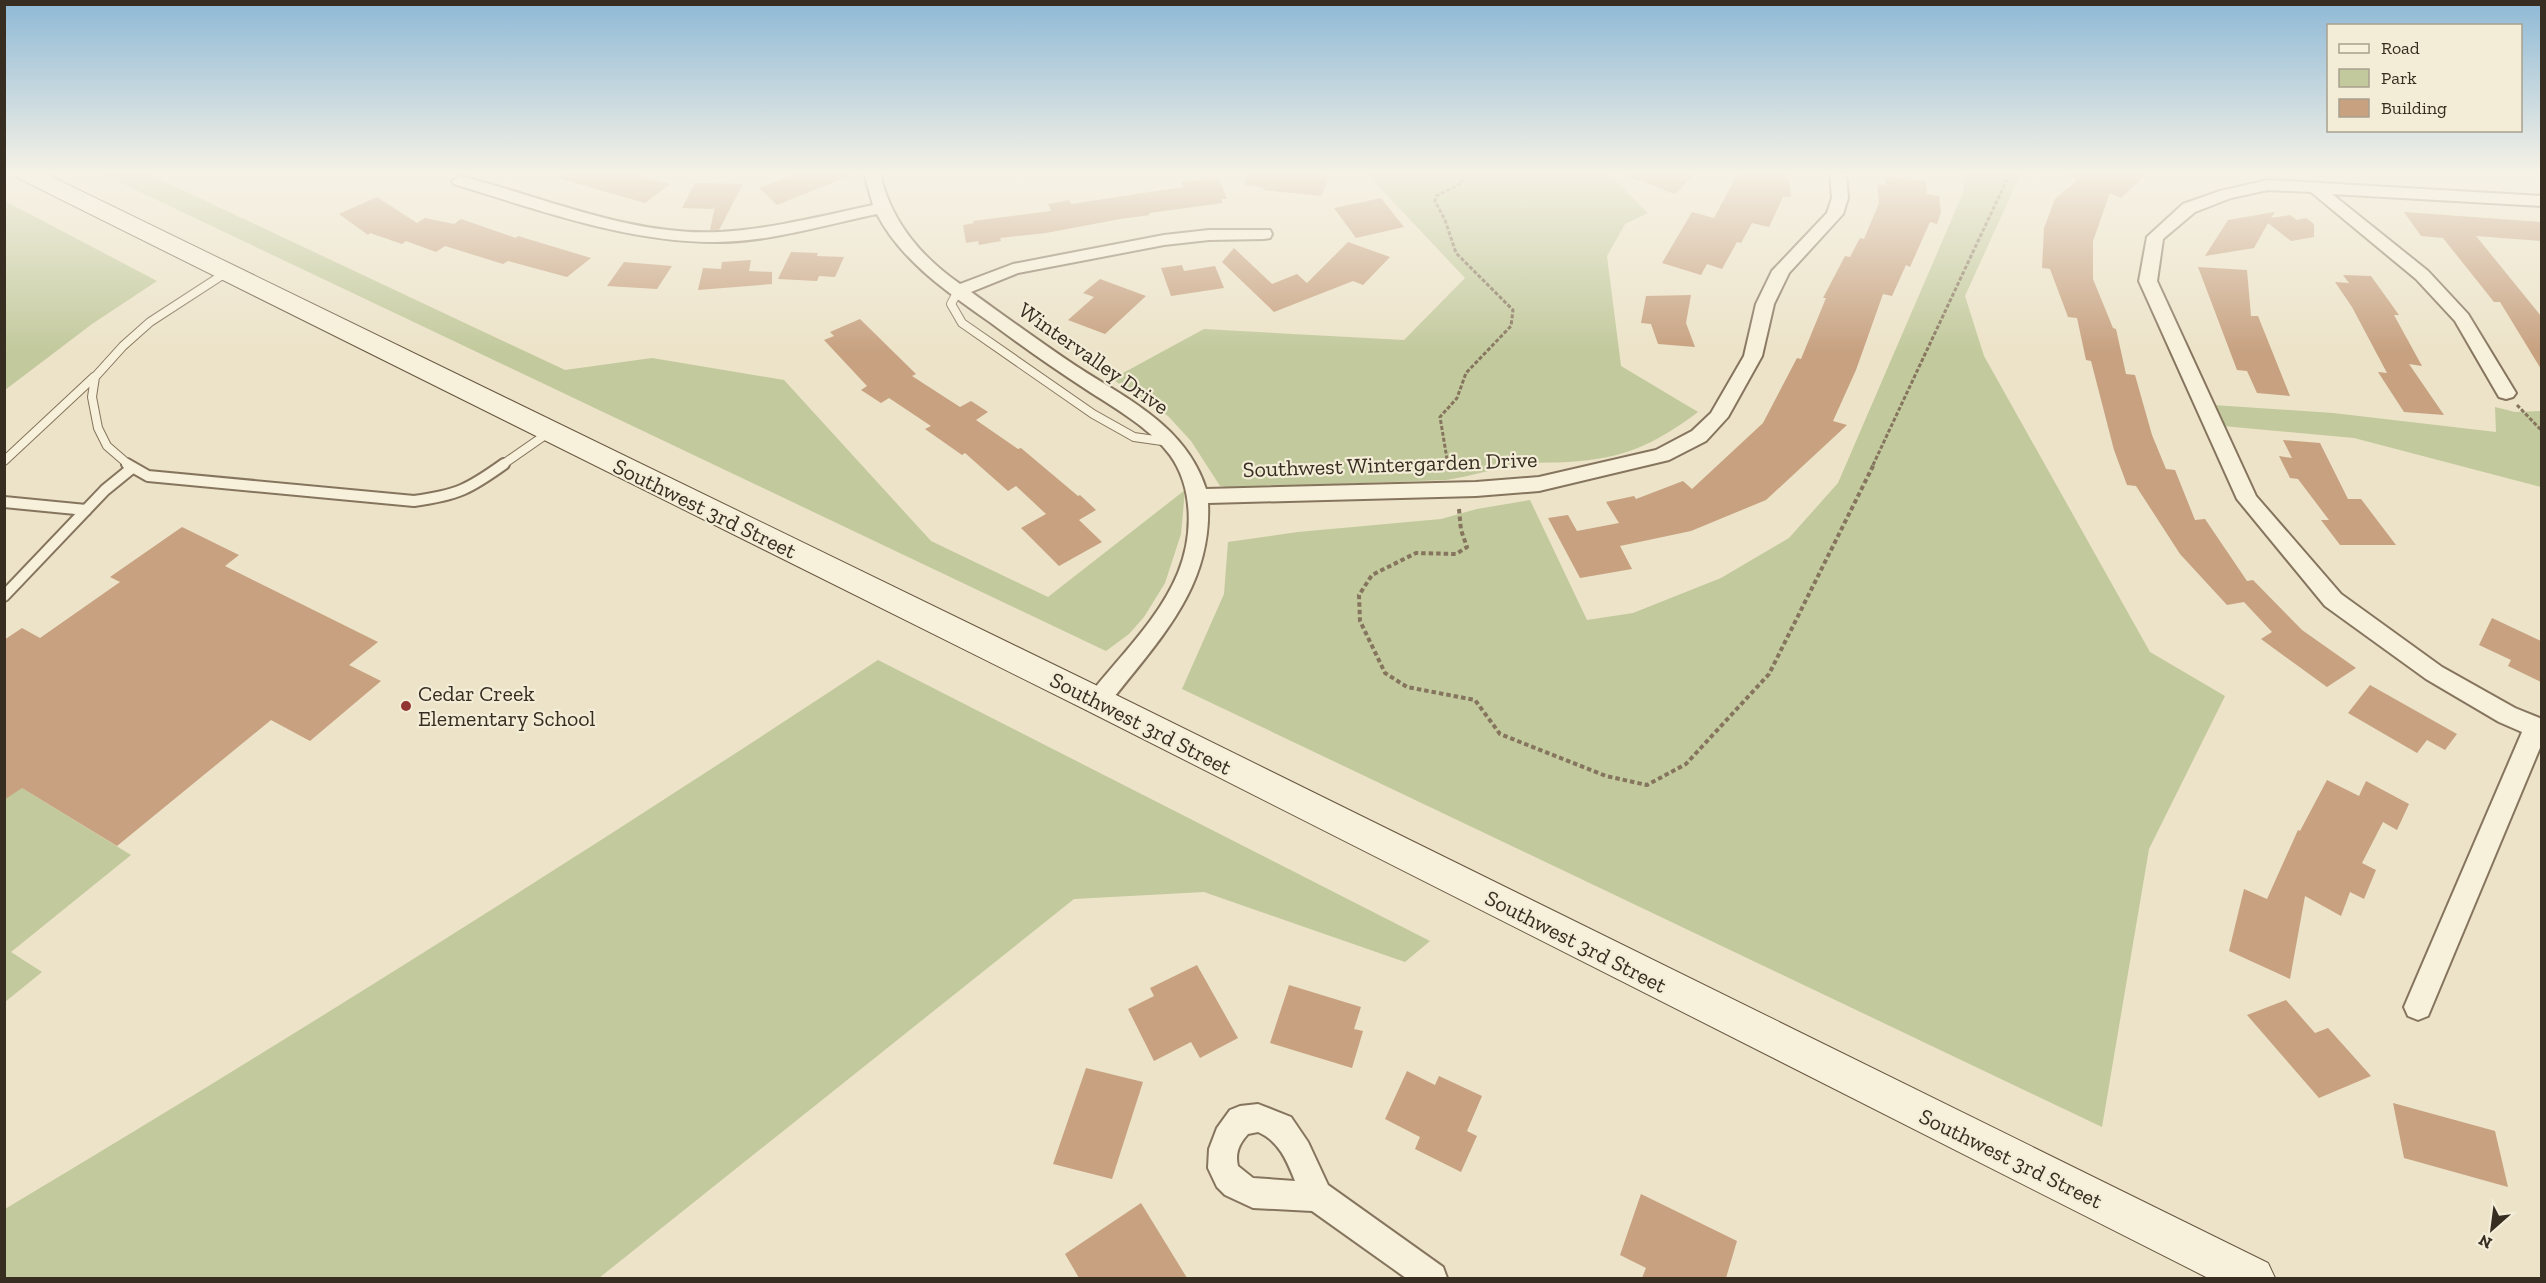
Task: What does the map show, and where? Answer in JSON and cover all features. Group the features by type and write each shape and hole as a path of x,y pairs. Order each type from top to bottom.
{"main road":[{"name":"Southwest 3rd Street","path":"148,233 1098,701 2253,1278"}],"street":[{"path":"659,233 705,237 760,233"},
{"name":"Wintervalley Drive","path":"896,233 944,281 1072,372 1150,422 1180,453 1192,474 1199,496 1198,538 1189,573 1173,603 1098,701"},
{"name":"Southwest Wintergarden Drive","path":"1199,496 1436,490 1539,484 1576,477 1662,454 1699,436 1718,417 1753,356 1765,304 1781,271 1817,233"},
{"path":"2160,233 2155,237 2148,281 2247,499 2334,600 2434,673 2507,715 2538,729 2418,1007"},
{"path":"2372,233 2422,275 2462,318 2506,393"},
{"path":"958,291 1013,269 1164,240 1209,235 1264,234"},
{"path":"1317,1196 1432,1278"}],"lane":[{"path":"4,461 94,378 124,344 157,315 227,272"},
{"path":"94,378 92,402 96,428 106,446 132,468 148,476 414,501 445,497 470,488 551,431"},
{"path":"4,596 105,490 132,468"},
{"path":"4,502 86,510"}],"path":[{"path":"1449,233 1456,253 1513,310 1511,326 1466,373 1457,398 1440,417 1447,459 1442,464 1411,472 1408,477 1458,501 1461,530 1467,547 1456,554 1416,553 1372,575 1359,595 1360,621 1385,673 1407,687 1475,700 1500,734 1606,776 1647,785 1686,764 1769,674 1873,466 1982,233"},
{"path":"2506,393 2541,431"}],"green space":[{"path":"5,233 66,233 157,281 92,324 5,390"},
{"path":"226,233 273,233 565,370 652,358 784,380 931,541 1048,597 1185,490 1181,534 1165,583 1144,617 1129,634 1106,651"},
{"path":"1422,233 1620,233 1607,256 1621,366 1698,412 1652,442 1605,458 1522,464 1446,480 1232,488 1220,486 1191,441 1168,416 1112,379 1204,329 1404,340 1465,278"},
{"path":"1946,233 1994,233 1965,296 1984,356 2150,652 2225,696 2149,849 2102,1127 1182,689 1224,594 1228,542 1298,532 1441,519 1477,509 1530,500 1587,620 1633,613 1721,578 1789,538 1838,483"},
{"path":"2213,405 2333,413 2496,432 2495,407 2515,412 2540,411 2542,413 2541,487 2354,438 2223,426"},
{"path":"878,660 1430,941 1405,962 1204,892 1074,899 599,1278 5,1278 5,1209 226,1076 445,939"},
{"path":"4,787 22,788 131,855 11,952 42,972 5,1002"}],"building":[{"path":"365,233 501,233 591,258 567,277 508,261 503,264 445,246 436,252 406,241 402,244 370,233 368,235"},
{"path":"964,233 1047,233 1000,238 1001,241 979,245 978,241 966,243"},
{"path":"1352,233 1378,233 1356,238"},
{"path":"1680,233 1747,233 1741,243 1737,242 1722,269 1707,264 1701,275 1662,263"},
{"path":"1867,233 1925,233 1910,267 1906,265 1892,296 1883,294 1856,370 1833,421 1847,425 1766,500 1691,531 1620,546 1632,569 1580,578 1548,518 1568,515 1577,531 1619,523 1606,502 1634,496 1636,499 1683,481 1692,489 1763,423 1797,358 1801,359 1826,298 1823,298 1845,256 1850,257 1860,238 1864,239"},
{"path":"2044,233 2096,233 2093,241 2093,279 2113,328 2116,329 2126,374 2135,375 2152,435 2166,469 2175,470 2195,520 2205,519 2247,581 2253,580 2302,630 2356,668 2327,687 2261,639 2272,632 2244,602 2227,605 2180,554 2136,486 2127,485 2114,450 2091,361 2086,360 2077,318 2068,317 2050,269 2042,268"},
{"path":"2220,233 2262,233 2254,248 2205,256"},
{"path":"2281,233 2314,233 2314,237 2291,241"},
{"path":"2419,233 2541,233 2541,241 2476,236 2541,316 2541,369 2500,302 2494,302 2443,238 2421,236"},
{"path":"1348,242 1390,257 1363,285 1353,281 1274,312 1222,262 1234,248 1272,284 1297,274 1307,283"},
{"path":"791,252 844,257 835,277 819,276 817,281 778,279"},
{"path":"751,260 749,271 772,272 772,284 698,290 703,268 721,269 722,262"},
{"path":"624,262 672,266 657,289 607,286"},
{"path":"1182,265 1184,271 1215,266 1224,288 1171,296 1161,268"},
{"path":"2198,267 2247,270 2251,316 2258,316 2290,396 2257,393 2247,371 2237,370"},
{"path":"2343,275 2371,276 2399,315 2394,315 2422,366 2409,364 2444,415 2404,412 2378,372 2387,373 2352,307 2335,282 2349,283"},
{"path":"1100,279 1146,296 1105,334 1068,320 1094,297 1083,293"},
{"path":"1691,295 1686,323 1695,347 1658,344 1651,324 1641,323 1646,296"},
{"path":"860,319 916,374 912,376 960,407 971,401 988,412 976,420 1018,449 1021,448 1078,496 1080,495 1096,510 1079,520 1102,542 1059,566 1021,528 1046,514 1016,486 1008,491 965,453 962,455 925,429 931,426 889,398 881,403 861,390 867,386 824,340 834,336 830,332"},
{"path":"2283,440 2320,443 2348,499 2361,499 2396,545 2340,545 2321,520 2329,520 2298,479 2290,478 2279,456 2292,458"},
{"path":"182,527 239,555 225,566 378,642 349,665 381,681 310,741 271,720 117,846 22,788 4,800 4,640 22,628 40,638 120,582 110,577"},
{"path":"2492,618 2541,641 2541,682 2508,666 2511,660 2479,645"},
{"path":"2370,685 2457,734 2445,750 2427,740 2417,753 2348,713"},
{"path":"2327,780 2359,796 2366,781 2409,804 2397,830 2383,822 2362,863 2376,870 2364,899 2350,892 2341,916 2305,896 2290,979 2229,951 2244,889 2267,899 2298,830 2300,831"},
{"path":"1197,965 1238,1038 1200,1058 1191,1042 1154,1061 1128,1009 1154,996 1150,988"},
{"path":"1289,985 1361,1007 1354,1029 1363,1031 1352,1068 1270,1043"},
{"path":"2286,1000 2315,1033 2328,1028 2371,1076 2319,1098 2247,1015"},
{"path":"1086,1068 1143,1082 1112,1179 1053,1164"},
{"path":"1407,1071 1435,1085 1439,1076 1482,1096 1467,1131 1477,1136 1461,1172 1415,1149 1420,1137 1385,1119"},
{"path":"2393,1103 2495,1131 2508,1187 2404,1158"},
{"path":"1641,1194 1737,1241 1726,1278 1642,1278 1646,1268 1620,1255"},
{"path":"1141,1203 1187,1278 1079,1278 1065,1254"}],"place":[{"name":"Cedar Creek Elementary School","path":"406,706"}]}
